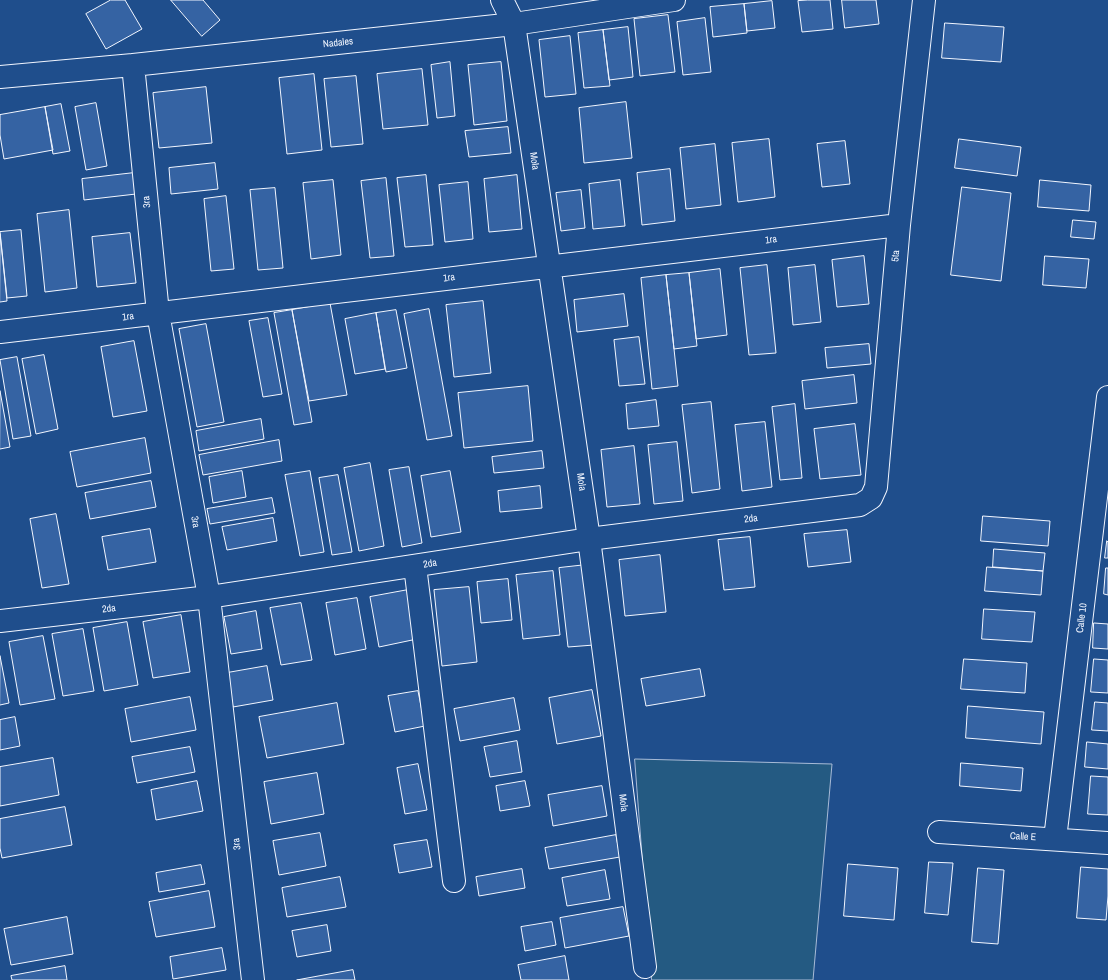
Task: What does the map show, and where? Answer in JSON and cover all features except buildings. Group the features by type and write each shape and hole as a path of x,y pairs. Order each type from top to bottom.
{"street":[{"name":"Mola","path":"502,0 514,24 550,266 589,539 644,966"},
{"name":"Nadales","path":"0,77 133,66 514,24 674,0"},
{"name":"5ta","path":"860,505 871,498 876,487 899,225 924,0"},
{"name":"3ra","path":"133,66 158,313 209,597 253,980"},
{"name":"1ra","path":"0,332 899,225"},
{"name":"Calle 10","path":"1055,839 1108,397"},
{"name":"2da","path":"0,621 209,597 589,539 860,505"},
{"path":"415,566 454,881"},
{"name":"Calle E","path":"939,832 1108,843"}],"shaded area":[{"path":"635,759 832,764 813,980 652,980"}]}
